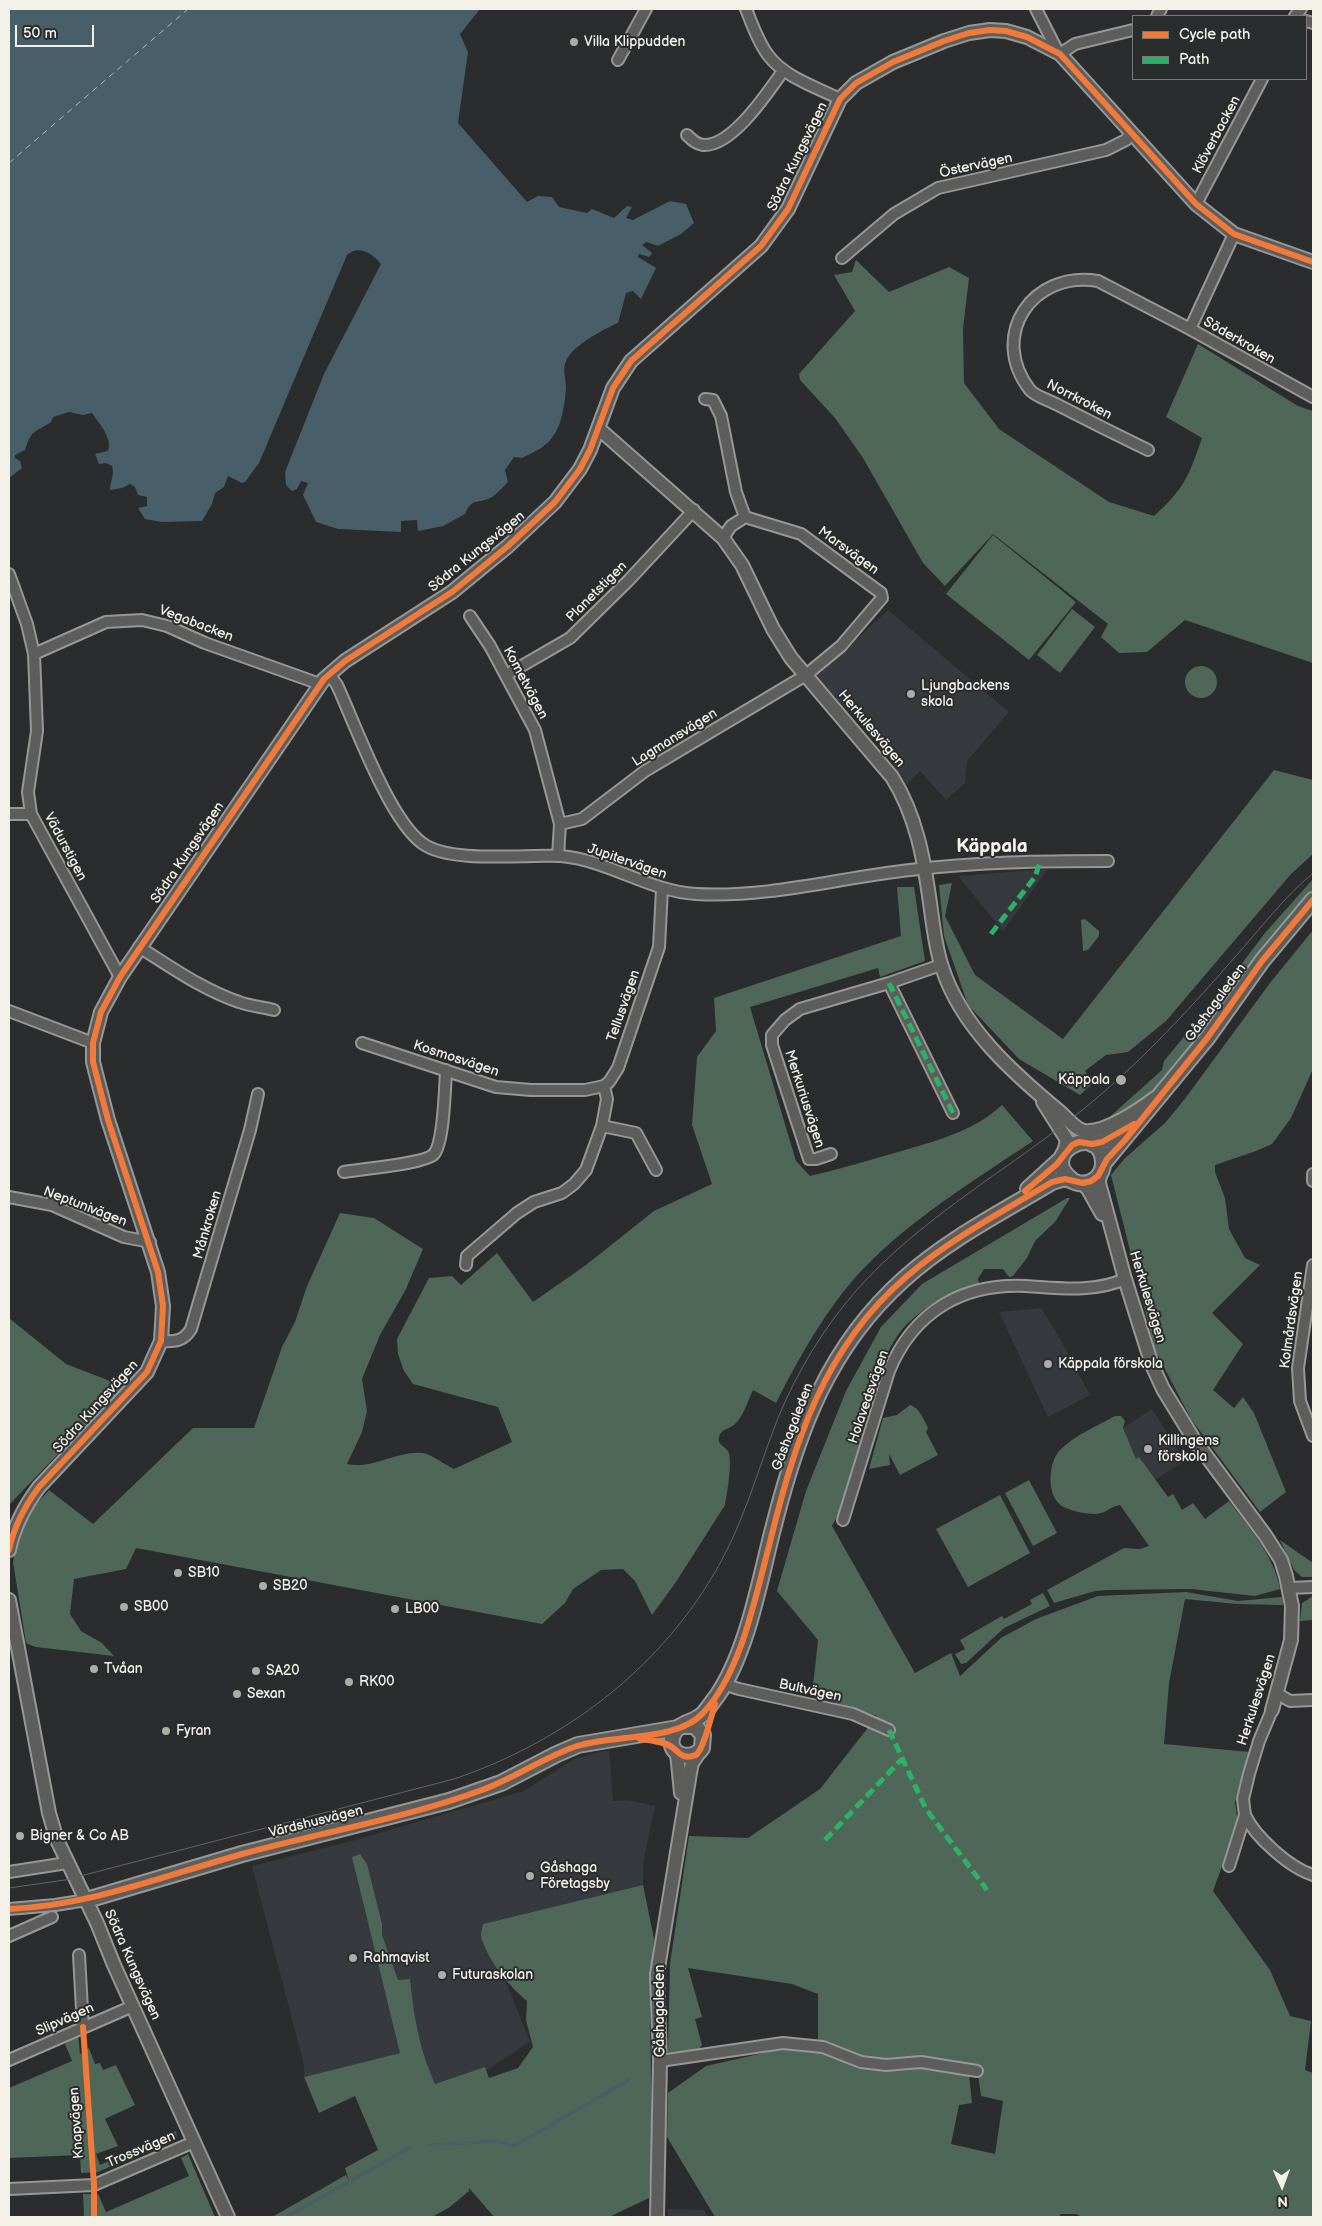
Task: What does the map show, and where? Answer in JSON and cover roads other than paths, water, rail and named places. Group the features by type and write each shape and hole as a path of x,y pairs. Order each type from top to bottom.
{"main road":[{"name":"Gåshagaleden","path":"702,1744 721,1689 748,1625 788,1469 811,1407 831,1368 863,1322 904,1278 932,1256 1005,1210 1052,1182 1065,1179 1077,1182 1091,1181 1208,1036 1262,961 1313,900"},
{"name":"Gåshagaleden","path":"1005,1210 1074,1144 1087,1139 1102,1142 1139,1121"},
{"path":"1087,1139 1102,1154 1102,1169"},
{"path":"1063,1155 1064,1171 1077,1182"},
{"name":"Gåshagaleden","path":"680,1727 703,1714 721,1689"},
{"path":"680,1727 696,1727 702,1744 690,1757 675,1750 672,1738 680,1727"},
{"name":"Värdshusvägen","path":"86,1900 242,1854 449,1801 501,1783 578,1745 680,1727"},
{"name":"Värdshusvägen","path":"622,1737 655,1741 675,1750"}],"street":[{"path":"618,60 646,9"},
{"path":"746,9 766,53 783,71 840,99"},
{"path":"1036,9 1059,53 1076,44 1132,30"},
{"name":"Södra Kungsvägen","path":"9,1550 13,1530 27,1503 39,1487 146,1372 161,1341 162,1292 150,1242 98,1085 93,1062 94,1044 101,1012 120,976 324,679 345,661 452,592 555,502 580,469 613,388 631,361 761,246 788,209 840,99 856,83 893,62 969,32 1006,31 1027,37 1059,53 1196,204 1234,234 1313,262"},
{"path":"687,136 697,144 717,143 736,129 762,101 783,71"},
{"name":"Klöverbacken","path":"1196,204 1261,80"},
{"name":"Östervägen","path":"842,258 894,214 938,188 1106,150 1126,140 1131,133"},
{"name":"Söderkroken","path":"1234,234 1190,330 1313,397"},
{"name":"Norrkroken","path":"1148,450 1031,391 1018,369 1013,341 1021,316 1029,302 1041,291 1056,283 1085,279 1098,281 1190,330"},
{"path":"705,399 714,400 721,416 736,492 745,517 732,526 723,538"},
{"name":"Herkulesvägen","path":"598,428 694,510 723,538 742,565 782,645 880,761 901,791 916,826 941,965 956,998 978,1032 998,1055 1087,1139"},
{"name":"Planetstigen","path":"506,674 570,638 629,580 694,510"},
{"name":"Marsvägen","path":"745,517 801,534 865,579 883,595 879,604 854,633 830,657 806,675"},
{"name":"Vädurstigen","path":"9,574 28,624 34,654 37,731 28,792 31,814 120,976"},
{"name":"Kometvägen","path":"470,616 506,674 535,730 560,824 558,856"},
{"name":"Vegabacken","path":"34,654 106,622 142,620 167,626 221,649 324,679"},
{"name":"Lagmansvägen","path":"560,824 582,819 645,771 806,675"},
{"name":"Jupitervägen","path":"324,679 337,685 390,801 405,824 422,844 447,853 468,856 558,856 598,863 662,889 694,894 740,895 963,864 1108,861"},
{"path":"9,814 31,814"},
{"name":"Tellusvägen","path":"604,1086 610,1082 618,1068 659,947 662,889"},
{"path":"140,947 187,977 223,996 242,1003 274,1010"},
{"name":"Merkuriusvägen","path":"831,1154 816,1159 808,1159 772,1045 772,1035 784,1020 800,1009 941,965"},
{"path":"888,983 953,1113"},
{"path":"9,1011 94,1044"},
{"name":"Kosmosvägen","path":"362,1043 496,1087 531,1090 585,1090 604,1086"},
{"path":"344,1172 422,1161 434,1154 440,1140 446,1070"},
{"path":"466,1265 467,1256 517,1213 534,1202 562,1193 574,1184 586,1170 602,1126 607,1099 604,1086"},
{"path":"1087,1139 1096,1130 1118,1121 1150,1101 1168,1086"},
{"name":"Månkroken","path":"161,1341 179,1341 191,1329 250,1130 258,1094"},
{"name":"Herkulesvägen","path":"1040,1096 1067,1140 1063,1155"},
{"path":"602,1126 636,1133 656,1170"},
{"name":"Herkulesvägen","path":"1102,1169 1099,1183 1124,1279 1152,1365 1163,1390 1188,1432 1270,1541 1281,1560 1289,1588 1292,1606 1291,1640 1278,1694 1249,1774 1243,1799 1244,1815 1229,1866"},
{"path":"1313,1174 1313,1181"},
{"name":"Herkulesvägen","path":"1077,1182 1088,1189 1110,1227"},
{"name":"Neptunivägen","path":"9,1198 52,1205 124,1237 150,1242"},
{"name":"Kolmårdsvägen","path":"1313,1265 1298,1368 1300,1401 1313,1436"},
{"name":"Holavedsvägen","path":"843,1520 891,1366 900,1348 912,1332 929,1315 948,1301 980,1289 1016,1286 1092,1289 1124,1279"},
{"path":"1289,1588 1313,1587"},
{"name":"Södra Kungsvägen","path":"9,1600 11,1625 49,1814 67,1863 86,1900 228,2217"},
{"name":"Bultvägen","path":"721,1689 739,1689 853,1714 889,1730"},
{"path":"1278,1694 1290,1701 1313,1700"},
{"name":"Gåshagaleden","path":"657,2217 660,2061 657,1974 691,1768 702,1744"},
{"path":"675,1750 681,1790 679,1838"},
{"path":"1244,1815 1258,1834 1278,1853 1292,1864 1313,1875"},
{"path":"9,1872 67,1863"},
{"name":"Värdshusvägen","path":"9,1909 86,1900"},
{"path":"9,1936 52,1916"},
{"path":"79,1955 83,2027"},
{"name":"Slipvägen","path":"9,2060 133,2006"},
{"path":"660,2061 782,2043 823,2047 861,2062 886,2065 921,2062 977,2071"},
{"name":"Trossvägen","path":"9,2189 94,2185 194,2142"}],"water":[{"path":"9,9 480,9 460,34 468,52 458,123 527,202 538,196 552,197 559,207 587,213 592,209 614,218 627,206 632,207 626,218 633,220 670,201 686,204 694,223 681,234 658,246 647,242 642,245 652,253 649,257 639,254 638,257 656,268 641,299 633,291 626,293 618,323 581,344 569,355 564,368 566,388 562,415 558,428 551,439 541,448 522,458 514,457 505,470 508,482 495,495 486,500 473,503 465,514 443,526 418,531 417,520 401,521 401,532 338,529 316,522 303,495 308,483 301,481 297,489 292,491 286,485 285,472 324,374 381,264 370,254 361,250 356,250 347,255 259,463 245,482 242,483 228,476 224,487 215,493 212,504 202,521 162,522 145,519 138,508 147,506 147,497 138,495 135,487 130,484 122,488 110,490 112,466 106,463 99,464 95,454 108,451 107,436 92,413 83,415 69,412 53,417 51,422 32,434 25,450 15,455 15,458 20,461 22,468 9,478"}],"waterway":[{"path":"430,2145 497,2141 514,2146 629,2080"},
{"path":"286,2217 411,2147"}],"tram line":[{"path":"9,1888 65,1880 454,1779 500,1761 543,1739 585,1713 623,1683 658,1649 689,1612 716,1570 738,1526 778,1418 794,1384 822,1336 855,1292 913,1236 1074,1117 1105,1091 1172,1026 1220,975 1282,903 1313,873"}],"place":[{"name":"Villa Klippudden","path":"574,42"},
{"name":"Ljungbackens skola","path":"911,694"},
{"name":"Käppala","path":"1121,1080"},
{"name":"Käppala förskola","path":"1048,1364"},
{"name":"Killingens förskola","path":"1148,1449"},
{"name":"SB10","path":"178,1573"},
{"name":"SB20","path":"263,1586"},
{"name":"SB00","path":"124,1607"},
{"name":"LB00","path":"395,1609"},
{"name":"Tvåan","path":"94,1669"},
{"name":"SA20","path":"256,1671"},
{"name":"RK00","path":"349,1682"},
{"name":"Sexan","path":"237,1694"},
{"name":"Fyran","path":"166,1731"},
{"name":"Bigner & Co AB","path":"20,1836"},
{"name":"Gåshaga Företagsby","path":"530,1876"},
{"name":"Rahmqvist","path":"353,1958"},
{"name":"Futuraskolan","path":"442,1975"}],"district":[{"name":"Käppala","path":"992,847"}]}
